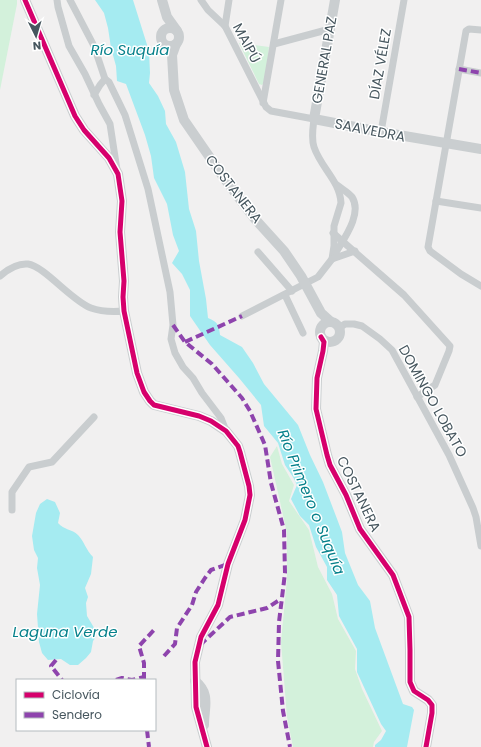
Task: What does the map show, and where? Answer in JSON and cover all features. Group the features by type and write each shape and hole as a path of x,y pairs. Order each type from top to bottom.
{"street":[{"path":"25,0 75,116 84,130 109,158 118,174"},
{"path":"57,0 69,46 110,124 122,201 120,243 124,281 124,311 137,373 144,392 150,401 160,407 200,416 220,426 226,431 238,446 250,494 244,520 228,564 218,605 201,636 195,662 196,707 204,731 207,747"},
{"path":"70,0 94,46 105,79 109,82 125,115 148,189 170,292 173,325 171,340 175,353 183,367 193,378 202,393 221,418 226,431"},
{"path":"162,0 167,17 177,31"},
{"name":"MAIPÚ","path":"201,0 208,10 225,26 264,103"},
{"path":"225,26 229,0"},
{"path":"264,103 282,0"},
{"name":"GENERAL PAZ","path":"314,119 334,0"},
{"name":"DÍAZ VÉLEZ","path":"381,132 404,0"},
{"path":"167,17 161,37 163,43 172,55"},
{"path":"163,31 169,28 177,31"},
{"path":"481,30 469,28 466,31 428,249 460,274 481,286"},
{"path":"274,44 330,29"},
{"name":"COSTANERA","path":"177,31 179,39 172,55 174,90 187,126 255,219 284,251 306,284 321,312 335,325 339,335 323,351"},
{"path":"165,45 171,46 176,44"},
{"path":"459,69 481,73"},
{"path":"94,95 105,79"},
{"name":"SAAVEDRA","path":"264,103 271,111 446,144 481,149"},
{"path":"242,316 318,277 332,259 349,232 352,224 355,206 353,198 337,185 324,168 314,148 314,119"},
{"path":"332,259 334,246 333,233 341,203 337,185"},
{"path":"436,201 481,208"},
{"path":"333,233 404,295 450,346 437,381 431,389 418,397"},
{"path":"332,259 355,251"},
{"path":"258,252 292,291"},
{"path":"0,276 14,266 28,264 38,268 80,302 90,308 104,311 124,311"},
{"path":"285,295 303,333"},
{"name":"COSTANERA","path":"321,312 321,332 324,342 317,378 316,408 326,455 346,495 360,529 393,575 409,617 410,682 414,691 428,700 432,705 426,747"},
{"path":"332,341 326,341 321,332 325,323 335,325"},
{"name":"DOMINGO LOBATO","path":"335,325 354,324 362,326 380,339 392,350 398,359 449,455 473,508 481,546"},
{"path":"12,510 12,492 29,467 52,462 94,416"}],"green space":[{"path":"0,0 17,0 17,4 0,90"},
{"path":"239,43 269,47 265,82 262,85 259,84"},
{"path":"277,446 282,464 294,485 289,501 309,530 318,567 332,594 338,619 356,651 355,669 362,689 382,731 374,742 373,747 293,747 287,717 281,642 287,579 287,533 270,457"}],"water":[{"name":"Río Suquía","path":"95,0 133,0 149,51 149,83 158,96 165,111 166,124 176,142 185,172 189,209 196,231 208,318 217,324 220,335 242,347 253,363 264,384 298,425 323,482 342,532 345,553 358,585 370,601 375,628 403,704 412,707 414,710 407,747 375,747 386,731 381,724 357,672 357,649 339,616 337,595 327,580 327,567 316,547 309,525 300,516 291,499 297,485 285,465 278,443 264,426 261,405 210,345 190,316 190,290 182,274 172,263 179,251 173,235 167,204 154,178 151,156 145,135 126,84 117,81 116,66 104,13"},
{"name":"Laguna Verde","path":"47,499 55,502 60,513 58,523 78,535 93,557 91,574 85,588 88,597 86,603 87,616 96,631 96,637 93,641 91,652 78,665 70,665 61,659 48,660 42,653 39,642 37,614 40,585 37,568 38,558 34,550 32,536 36,513 40,504"}],"marked path":[{"path":"459,69 481,73"},
{"path":"185,342 242,316"},
{"path":"173,325 185,342 212,364 242,398 250,411 265,445 271,483 284,530 285,573 279,622 278,661 283,711 290,747"},
{"path":"164,656 175,644 177,628 192,605 196,592 205,578 211,570 228,564"},
{"path":"200,645 230,617 267,608 281,599"},
{"path":"144,679 144,663 139,646 154,630"},
{"path":"56,660 51,666 61,679"},
{"path":"136,679 144,677"},
{"path":"119,679 127,679"},
{"path":"147,731 149,747"}],"cycle path":[{"path":"25,0 75,116 84,130 109,158 118,174 122,201 120,232 124,281 124,311 137,373 144,392 154,405 199,416 211,421 226,431 238,446 249,486 250,495 245,520 228,564 218,605 201,637 195,662 196,707 207,747"},
{"path":"321,337 324,342 317,378 316,409 327,455 330,465 346,495 360,529 393,575 409,617 410,682 414,691 428,700 432,705 426,747"}],"water label":[{"name":"Río Primero o Suquía","path":"311,502"}]}
